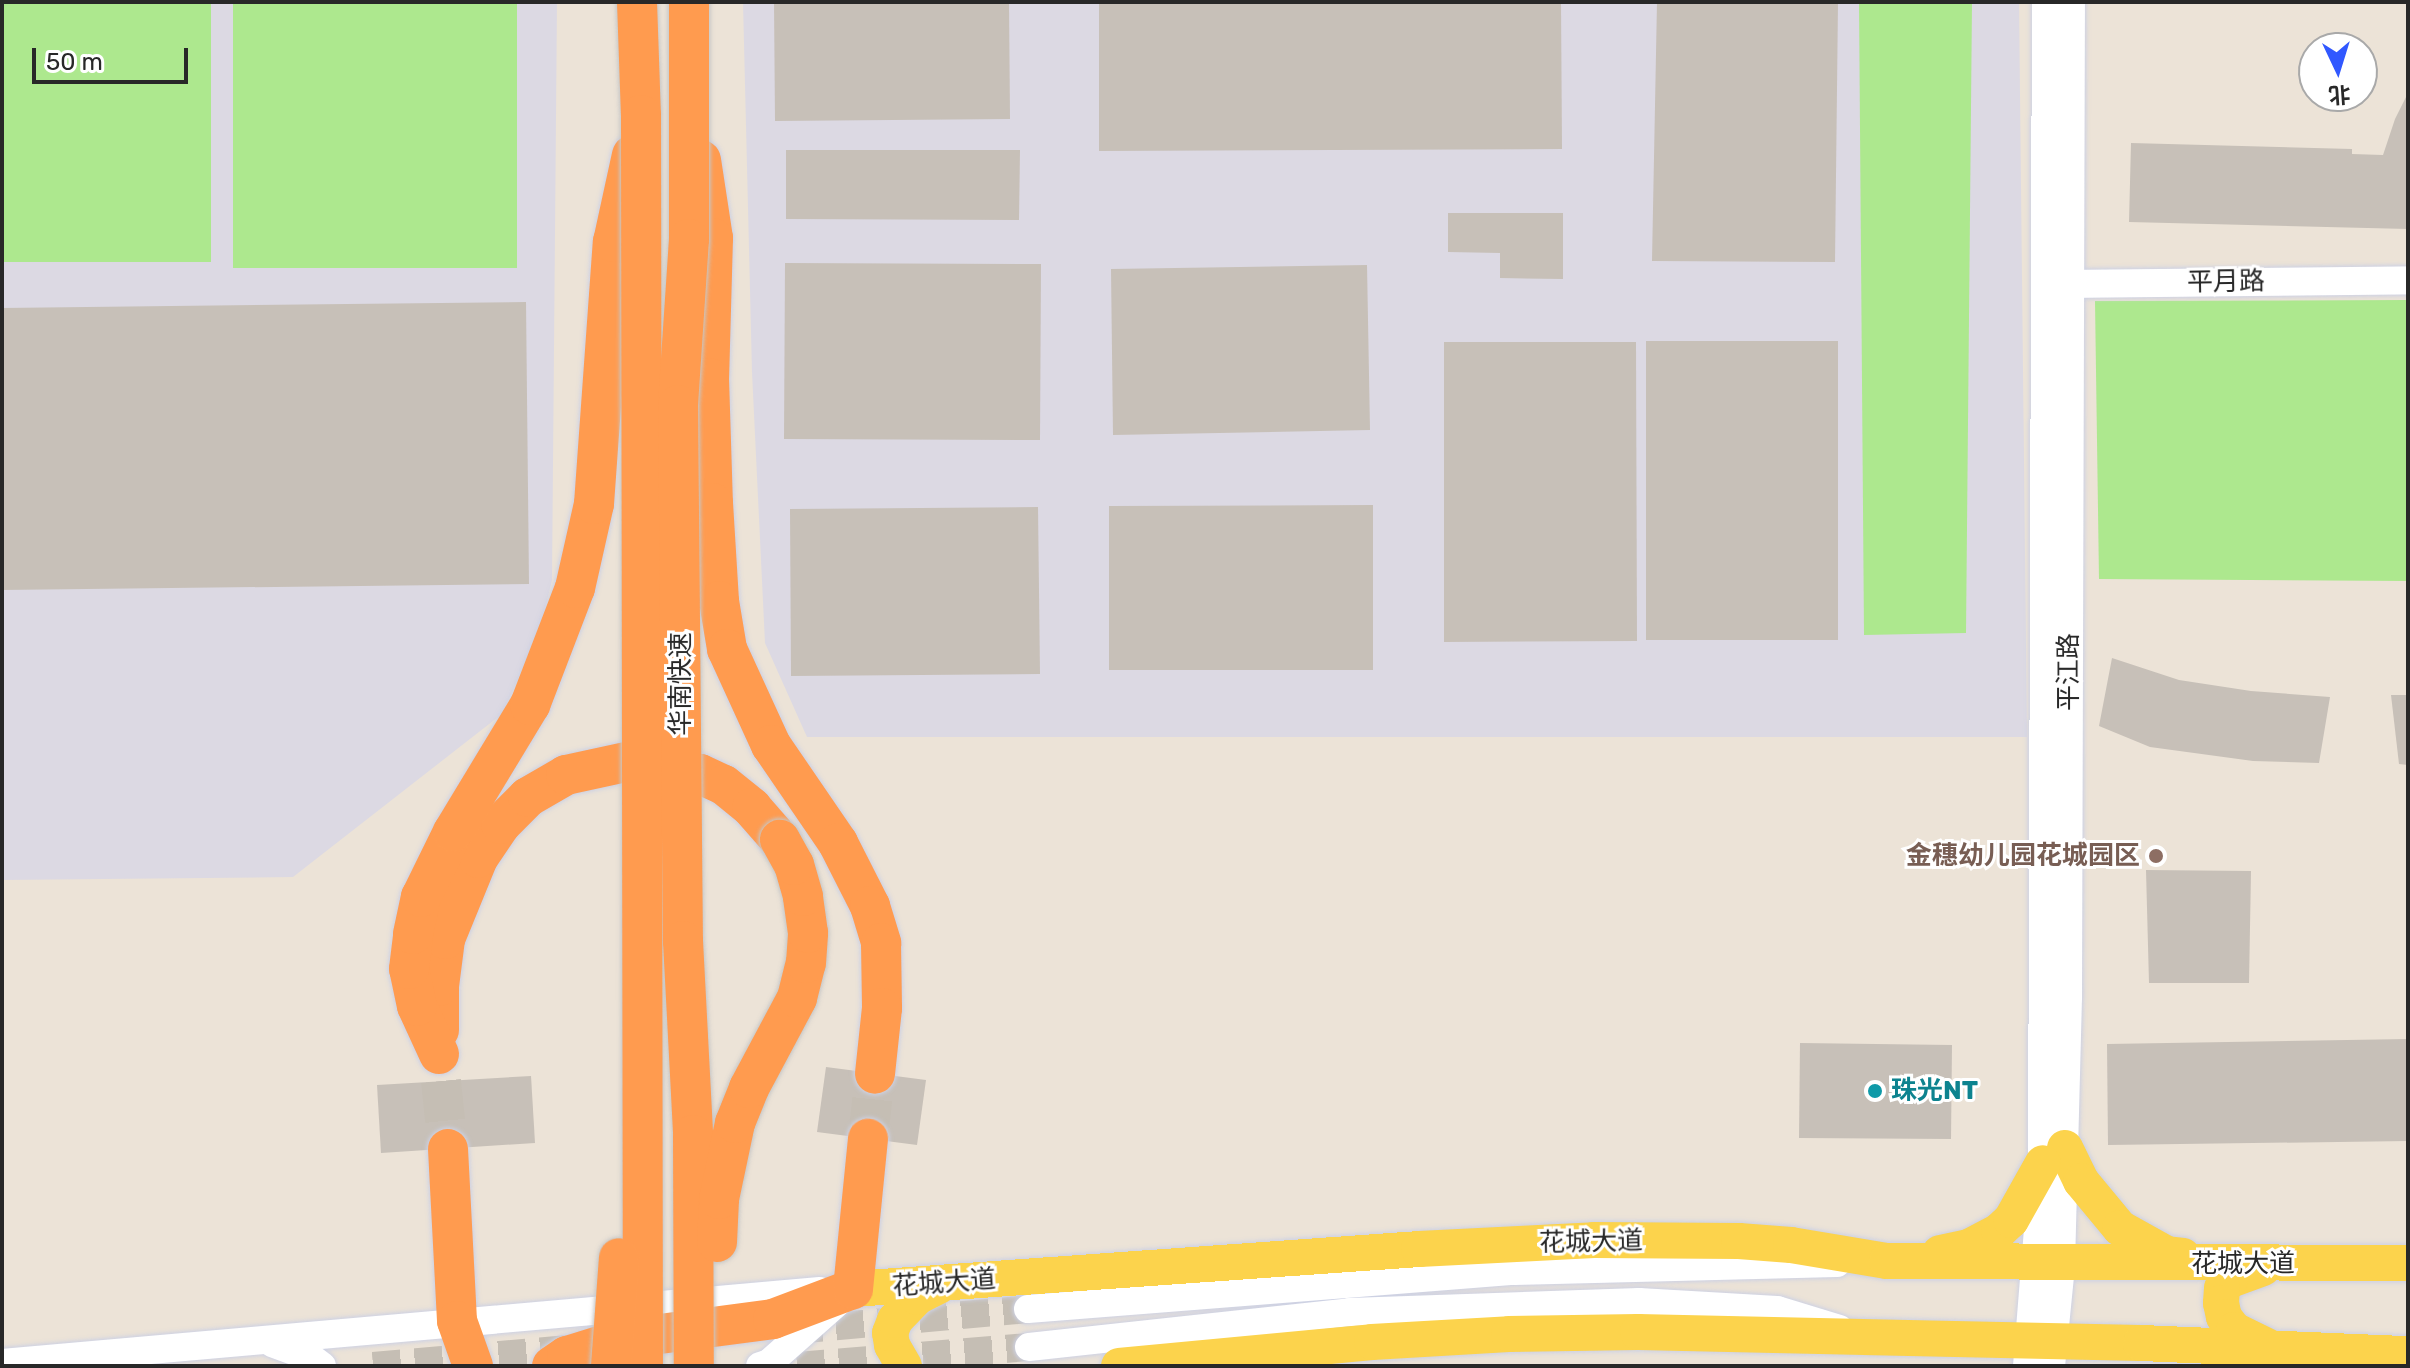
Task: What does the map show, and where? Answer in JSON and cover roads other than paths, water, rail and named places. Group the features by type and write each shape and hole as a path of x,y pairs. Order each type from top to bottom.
{"highway":[{"name":"华南快速","path":"637,2 641,115 643,1366"},
{"name":"华南快速","path":"689,2 689,239 678,405 683,941 693,1135 694,1366"},
{"path":"690,93 713,238 709,378 713,503 719,601 727,649 771,745 838,843 870,906 881,943 882,1008 875,1074"},
{"path":"641,115 613,242 594,504 575,588 530,705 453,832 421,897 409,969 417,1006 440,1068 441,970 445,939 459,897 493,835 528,797 566,775 630,761 668,766 724,785 752,808 780,840 794,865 803,896 808,933 806,963 797,998 749,1088 735,1123 719,1199 711,1366"},
{"path":"611,1366 642,999"},
{"path":"552,1366 567,1356 622,1339 773,1319 853,1289 868,1139"},
{"path":"448,1149 457,1321 473,1366"}],"main road":[{"path":"1887,1261 1969,1247 1999,1231 2011,1220 2054,1156 2120,1228 2167,1254 2276,1264"},
{"name":"花城大道","path":"853,1289 1372,1252 1594,1240 1739,1241 1791,1245 1887,1261 2408,1263"},
{"path":"2270,1347 2234,1330 2224,1317 2222,1288 2239,1276 2276,1264"},
{"path":"904,1366 892,1345 890,1333 895,1320 917,1297 944,1284"},
{"path":"1119,1366 1234,1353 1509,1334 1864,1336 2040,1353 2141,1343 2408,1354"},
{"path":"1864,1336 1921,1351 1959,1366"},
{"path":"2084,1366 2114,1351 2141,1343"}],"street":[{"name":"平江路","path":"2040,1353 2050,1264 2054,1156 2057,284 2046,2"},
{"name":"平江路","path":"2057,284 2071,2"},
{"name":"平月路","path":"2057,284 2408,280"},
{"name":"花城大道","path":"1028,1309 1514,1271 1887,1261"},
{"name":"花城大道","path":"2,1363 268,1341 457,1321 853,1289"},
{"path":"760,1366 769,1363 853,1289"},
{"path":"1029,1347 1350,1312 1639,1302 1777,1310 1864,1336"},
{"path":"268,1341 310,1357 322,1366"}],"tunnel":[{"path":"868,1139 875,1074"},
{"path":"441,1081 448,1149"},
{"path":"794,1330 1028,1309"},
{"path":"797,1366 1029,1347"},
{"path":"373,1366 577,1348"}],"place":[{"name":"金穗幼儿园花城园区","path":"2156,856"},
{"name":"珠光NT","path":"1875,1091"}]}
